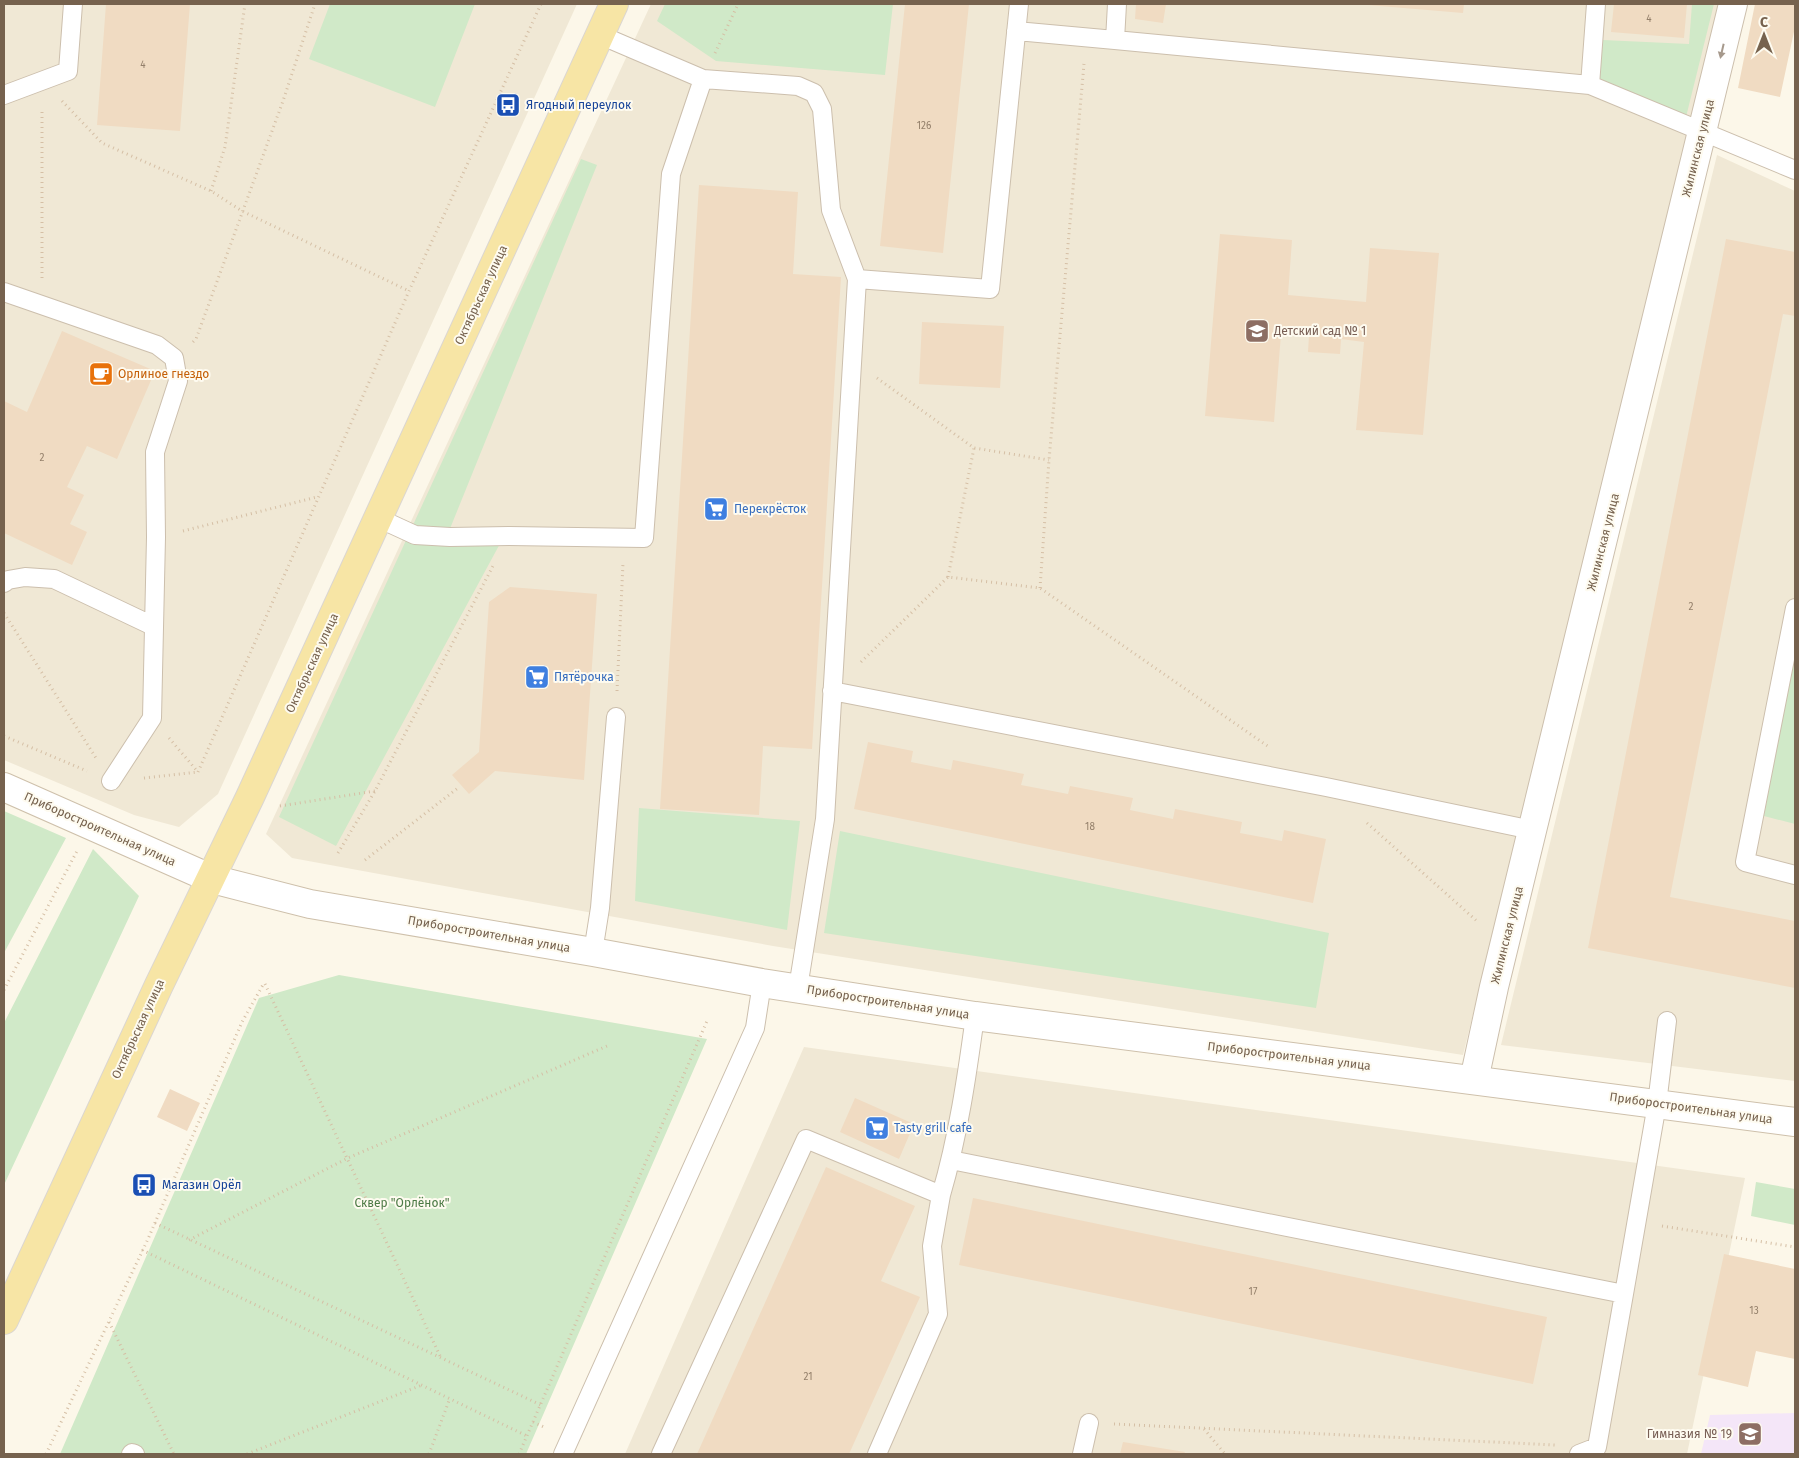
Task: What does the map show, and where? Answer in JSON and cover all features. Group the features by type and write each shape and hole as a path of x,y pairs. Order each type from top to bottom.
{"main road":[{"name":"Октябрьская улица","path":"4,1320 159,985 212,879 614,4"},
{"name":"Жилинская улица","path":"1474,1080 1494,987 1733,4"},
{"name":"Приборостроительная улица","path":"4,787 212,879 310,904 762,982 975,1016 1795,1122"}],"lane":[{"path":"4,95 68,71 73,4"},
{"path":"857,279 990,289 1019,4"},
{"path":"1115,40 1118,4"},
{"path":"1590,85 1596,4"},
{"path":"1016,31 1590,85 1703,130 1795,170"},
{"path":"600,35 703,79 798,86 814,93 822,109 831,210 857,279 825,819 798,988"},
{"path":"378,518 415,535 450,537 644,538 671,174 703,79"},
{"path":"4,292 157,346 174,358 178,381 155,452 156,537 152,718 111,781"},
{"path":"4,583 8,580 25,577 54,579 153,626"},
{"path":"1795,612 1745,862 1795,875"},
{"path":"832,691 1317,785 1532,830"},
{"path":"593,952 600,908 616,717"},
{"path":"563,1454 755,1028 762,982"},
{"path":"877,1454 938,1314 932,1246 941,1195 951,1160 975,1016"},
{"path":"1579,1454 1597,1447 1657,1104 1667,1021"},
{"path":"662,1454 806,1139 941,1195"},
{"path":"951,1160 1624,1294"},
{"path":"1082,1454 1089,1423"}],"path":[{"path":"211,190 225,147 246,4"},
{"path":"174,358 196,339 283,101 315,4"},
{"path":"152,718 198,772 409,291 541,4"},
{"path":"703,79 738,4"},
{"path":"948,577 1040,588 1049,460 1087,37"},
{"path":"42,81 102,143 211,190 242,211 409,291"},
{"path":"42,81 42,305"},
{"path":"852,360 974,448 1049,460"},
{"path":"832,691 948,577 974,448"},
{"path":"156,537 318,496"},
{"path":"338,853 375,791 509,536"},
{"path":"616,717 624,537"},
{"path":"4,613 111,781"},
{"path":"365,860 458,788"},
{"path":"272,807 375,791"},
{"path":"4,990 91,825"},
{"path":"46,1454 155,1223 242,1022 264,983 441,1358"},
{"path":"519,1454 707,1021"},
{"path":"189,1240 348,1158 607,1046"},
{"path":"1637,1222 1795,1247"},
{"path":"155,1223 541,1405"},
{"path":"142,1250 423,1384 527,1436"},
{"path":"109,1321 174,1454"},
{"path":"247,1454 423,1384"},
{"path":"429,1454 450,1398"},
{"path":"1089,1423 1597,1447"},
{"path":"1203,1428 1225,1454"}],"shaded area":[{"path":"4,4 577,4 218,794 179,827 134,815 4,760"},
{"path":"651,4 1719,4 1682,166 1463,1055 773,946 292,858 266,834"},
{"path":"1717,155 1795,191 1795,1081 1501,1045"},
{"path":"804,1047 1745,1178 1687,1454 625,1454"},
{"name":"Гимназия № 19","path":"1795,1413 1795,1454 1701,1454 1710,1415"}],"green space":[{"path":"330,4 475,4 435,107 309,59"},
{"path":"665,4 893,4 885,75 716,61 657,21"},
{"path":"1692,4 1714,4 1686,117 1599,83 1603,40 1689,44"},
{"path":"581,159 597,165 445,541 502,540 336,846 279,817"},
{"path":"1795,646 1795,824 1764,816"},
{"path":"639,808 800,821 787,930 635,901"},
{"path":"4,811 66,838 4,953"},
{"path":"840,831 1329,933 1316,1008 824,933"},
{"path":"93,849 139,896 4,1185 4,1023"},
{"name":"Сквер \"Орлёнок\"","path":"339,975 707,1039 526,1454 60,1454 259,998"},
{"path":"1756,1182 1795,1189 1795,1225 1751,1216"}],"building":[{"path":"106,4 190,4 180,131 97,125"},
{"path":"905,4 969,4 943,253 880,246"},
{"path":"1136,4 1166,4 1163,23 1135,19"},
{"path":"1368,4 1464,4 1463,13"},
{"path":"1614,4 1687,4 1684,38 1611,32"},
{"path":"1755,4 1795,5 1795,27 1780,97 1738,88"},
{"path":"699,185 798,192 793,274 841,277 812,749 763,746 759,815 660,809"},
{"path":"1220,234 1292,240 1288,295 1366,302 1370,248 1439,253 1423,435 1356,430 1364,342 1341,339 1340,354 1308,352 1309,336 1281,334 1274,422 1205,416"},
{"path":"1726,239 1795,252 1795,316 1783,314 1670,897 1795,921 1795,988 1588,948"},
{"path":"922,322 1004,326 1000,388 919,384"},
{"path":"62,331 155,371 117,459 87,446 67,487 84,495 70,524 87,532 72,565 4,533 4,401 27,412"},
{"name":"Пятёрочка","path":"510,587 597,594 584,780 495,771 469,794 452,775 479,752 489,602"},
{"path":"868,742 913,751 911,762 951,770 953,760 1024,774 1021,785 1068,794 1070,786 1133,798 1130,810 1173,819 1175,809 1242,822 1240,833 1282,841 1284,830 1326,839 1313,903 854,809"},
{"path":"170,1089 200,1103 187,1131 157,1117"},
{"name":"Tasty grill cafe","path":"855,1098 914,1124 899,1159 840,1132"},
{"path":"826,1167 915,1206 881,1281 920,1297 849,1454 697,1454"},
{"path":"973,1198 1547,1317 1533,1384 959,1265"},
{"path":"1724,1254 1795,1269 1795,1359 1756,1351 1748,1387 1698,1375"},
{"path":"1123,1442 1185,1452 1184,1454 1120,1454"}],"place":[{"name":"Ягодный переулок","path":"508,105"},
{"name":"Детский сад № 1","path":"1257,331"},
{"name":"Орлиное гнездо","path":"101,374"},
{"name":"Перекрёсток","path":"716,509"},
{"name":"Пятёрочка","path":"537,677"},
{"name":"Tasty grill cafe","path":"877,1128"},
{"name":"Магазин Орёл","path":"144,1185"},
{"name":"Гимназия № 19","path":"1750,1434"}]}
